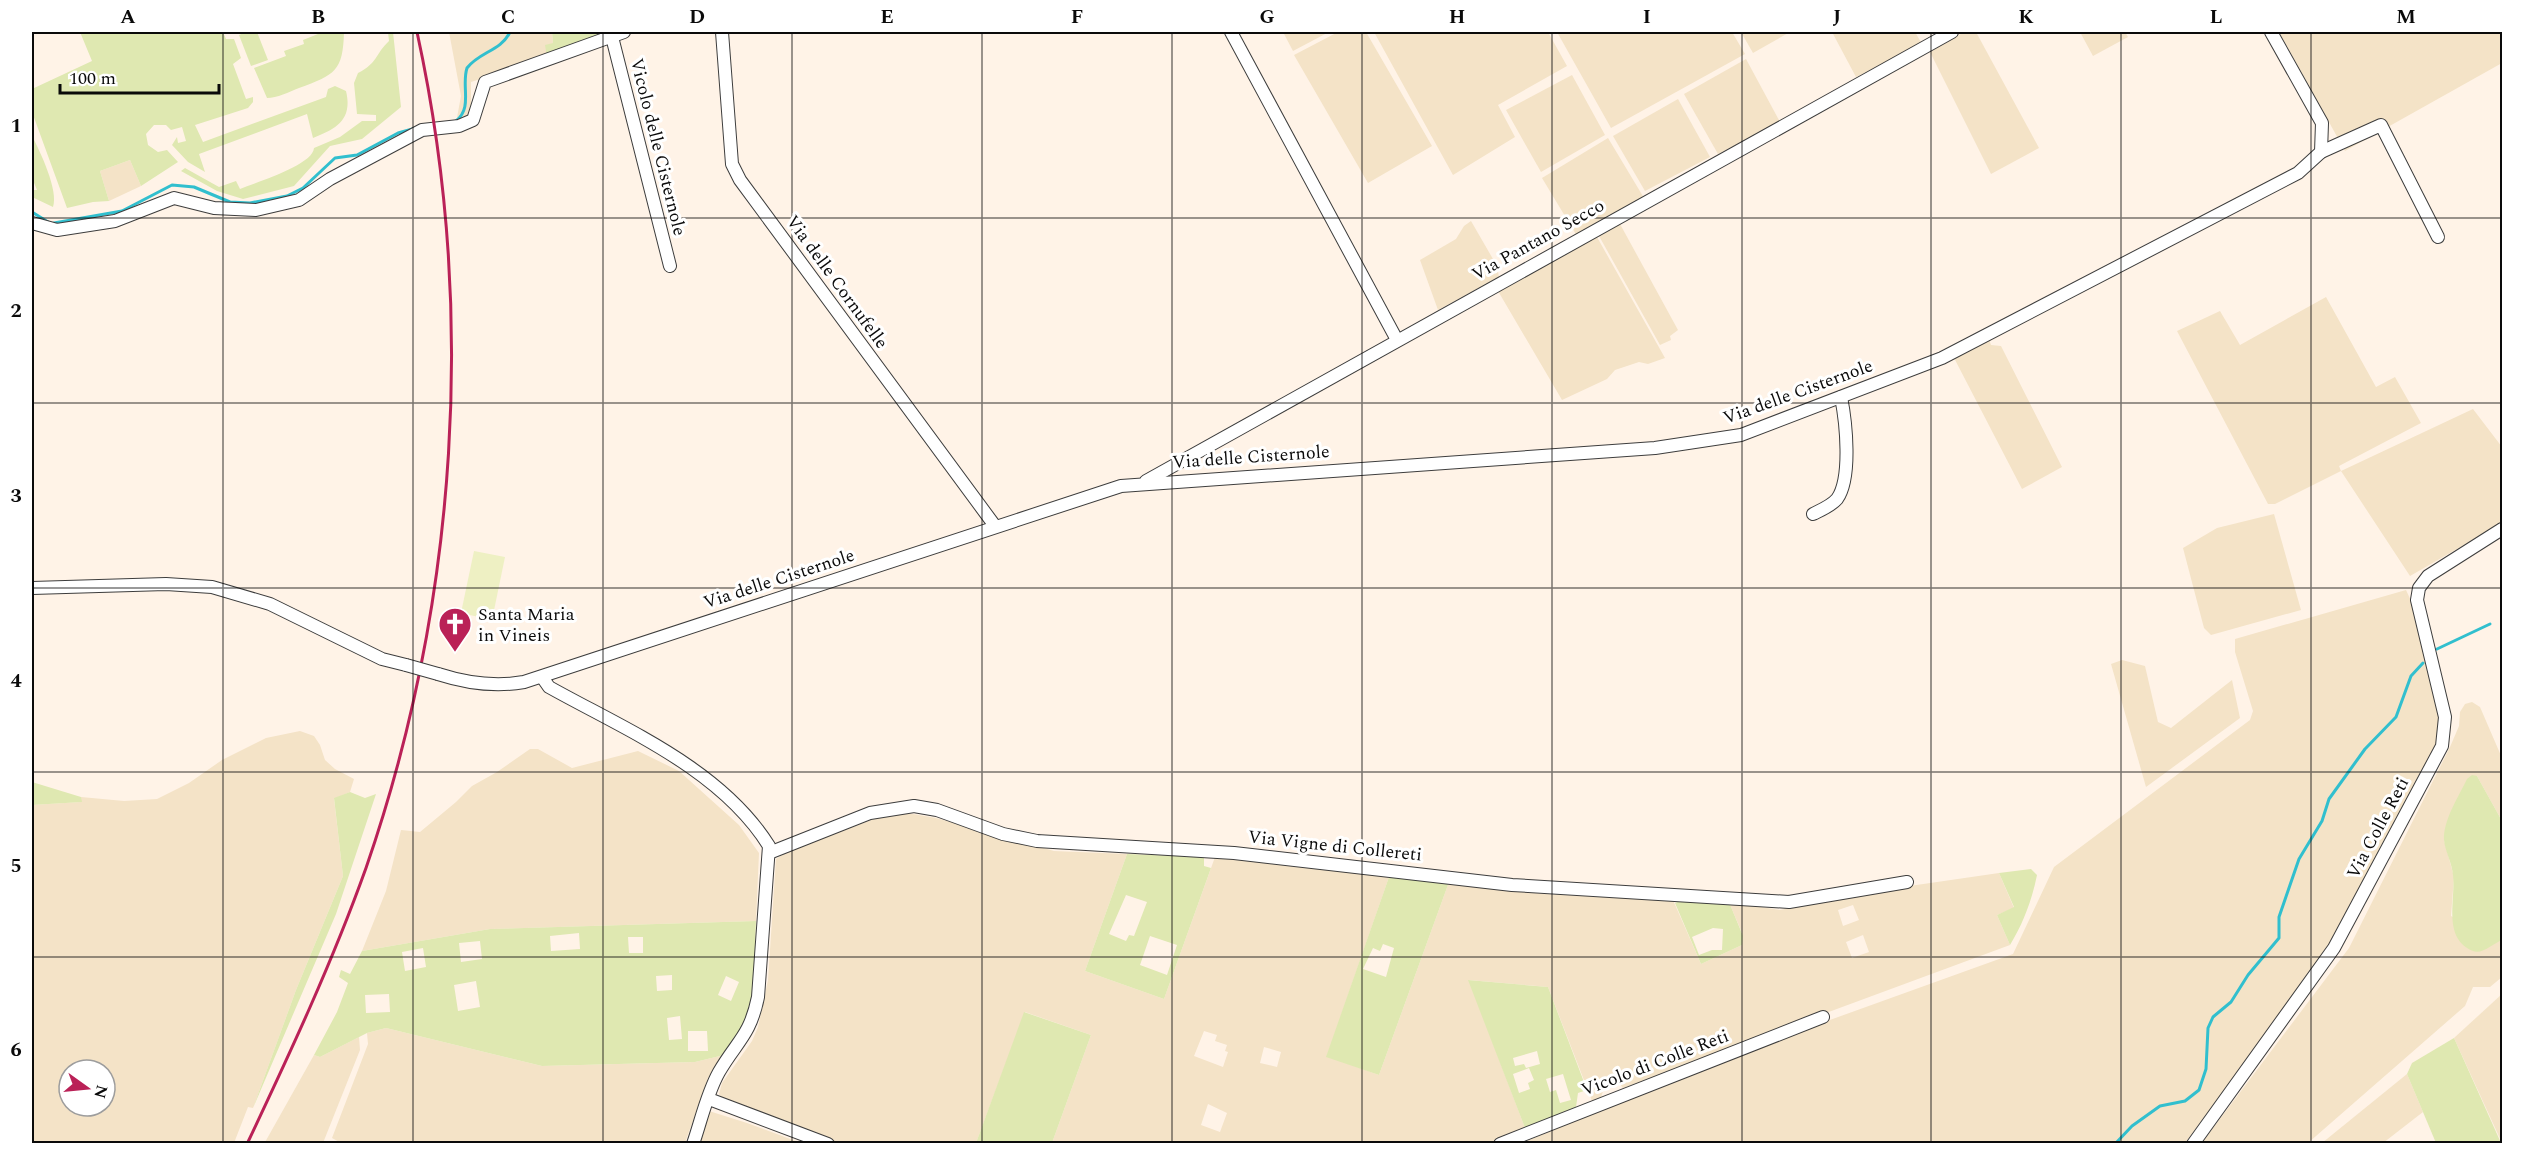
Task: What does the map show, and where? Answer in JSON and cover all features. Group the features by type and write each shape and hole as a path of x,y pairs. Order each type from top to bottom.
{"street":[{"name":"Via delle Cornufelle","path":"722,32 732,164 740,180 995,526"},
{"path":"1231,32 1397,340"},
{"name":"Via Pantano Secco","path":"1143,483 1952,32"},
{"path":"2271,32 2322,123 2321,152"},
{"name":"Vicolo delle Cisternole","path":"32,223 57,230 115,221 174,198 214,208 256,210 299,200 330,179 422,130 459,126 473,120 485,82 618,34 670,266"},
{"name":"Via delle Cisternole","path":"32,588 166,584 212,587 270,604 382,659 473,683 506,685 542,677 1121,486 1655,448 1741,435 1942,358 2298,173 2321,152 2381,124 2438,237"},
{"path":"1813,514 1836,501 1840,490 1847,453 1841,397"},
{"name":"Via Colle Reti","path":"2193,1143 2331,954 2442,746 2445,722 2418,605 2420,584 2428,576 2502,529"},
{"path":"542,677 549,687 690,766 760,832 769,846 754,1017 747,1033 719,1073 693,1143"},
{"name":"Via Vigne di Collereti","path":"770,853 870,813 914,806 937,810 970,824 1037,841 1234,853 1524,886 1789,902 1907,882"},
{"name":"Vicolo di Colle Reti","path":"1500,1143 1823,1017"},
{"path":"709,1099 828,1143"}],"shaded area":[{"path":"449,32 552,32 553,43 547,57 471,82 471,111 468,119 456,123 461,96"},
{"path":"1283,32 1329,32 1293,51"},
{"path":"1338,32 1360,34 1366,32 1432,146 1368,183 1294,55"},
{"path":"1374,32 1548,32 1567,66 1498,105 1515,137 1453,175"},
{"path":"1557,32 1732,32 1745,54 1611,128"},
{"path":"1741,32 1790,32 1753,53"},
{"path":"1832,32 1915,32 1922,44 1856,77"},
{"path":"1964,32 1976,32 2039,148 1991,174 1930,52"},
{"path":"2080,32 2125,32 2128,37 2093,56"},
{"path":"2279,32 2502,32 2502,63 2345,151"},
{"path":"1746,59 1780,122 1718,154 1684,94"},
{"path":"1572,75 1605,135 1541,172 1506,110"},
{"path":"1678,99 1710,157 1645,191 1613,136"},
{"path":"1608,138 1644,198 1577,236 1542,178"},
{"path":"130,160 141,186 109,201 100,171"},
{"path":"1471,221 1497,266 1499,277 1438,310 1420,260 1456,239 1464,226"},
{"path":"1620,224 1678,330 1670,336 1671,340 1660,345 1599,236"},
{"path":"1597,237 1665,358 1648,364 1639,362 1615,370 1607,379 1562,400 1498,291"},
{"path":"2326,297 2376,387 2395,377 2421,423 2339,466 2341,471 2275,504 2268,504 2177,331 2220,311 2240,345"},
{"path":"1989,339 1991,345 2001,346 2062,467 2022,489 1953,356"},
{"path":"2473,409 2502,447 2502,523 2410,576 2341,471"},
{"path":"2274,514 2301,610 2211,635 2204,628 2183,548 2217,528"},
{"path":"2406,590 2413,605 2443,731 2332,945 2185,1143 1520,1144 1741,1052 2013,954 2054,867 2250,720 2253,711 2235,652 2235,639"},
{"path":"2122,660 2145,666 2158,722 2171,728 2232,680 2240,718 2146,787 2111,664"},
{"path":"2472,702 2480,707 2502,758 2502,821 2477,776 2444,840 2454,877 2451,916 2499,941 2502,940 2502,977 2490,987 2473,987 2465,1006 2308,1143 2201,1144 2349,948 2450,747 2459,726 2460,712 2465,704"},
{"path":"300,731 314,736 325,760 335,769 354,779 350,792 334,799 343,876 296,990 253,1108 248,1107 234,1143 32,1144 32,805 81,802 81,797 124,801 157,799 189,783 222,760 266,738"},
{"path":"530,749 538,749 572,768 638,751 679,771 739,825 759,853 756,921 490,929 362,951 386,891 401,830 420,832 472,786"},
{"path":"887,814 913,814 936,818 1054,851 1127,854 1085,971 1164,999 1215,857 1389,877 1327,1056 1379,1075 1449,882 1543,894 1673,900 1701,964 1742,945 1742,933 1729,902 1780,910 1882,890 1999,873 2014,908 1997,915 2010,945 1623,1088 1616,1080 1606,1083 1601,1097 1592,1101 1548,987 1469,980 1525,1128 1488,1143 1052,1143 1091,1035 1025,1012 976,1143 840,1143 725,1102 719,1094 722,1083 752,1041 758,1027 768,980 776,859 785,853","holes":["1853,905 1859,920 1843,926 1838,910","1863,935 1869,952 1852,958 1846,942","1204,1031 1217,1035 1215,1041 1227,1045 1225,1051 1228,1052 1223,1067 1194,1056","1264,1047 1281,1052 1277,1067 1260,1063","1208,1104 1227,1113 1220,1132 1201,1125"]},
{"path":"2502,994 2502,1143 2454,1038"},
{"path":"386,1028 542,1066 695,1062 724,1055 708,1078 685,1143 343,1144 332,1138 368,1044 367,1033"},
{"path":"359,1037 360,1050 323,1143 264,1144 314,1055 320,1057"},
{"path":"2407,1074 2423,1112 2383,1143 2322,1143"},
{"path":"709,1111 747,1123 801,1143 697,1144"}],"green space":[{"path":"80,32 223,32 226,39 234,39 241,58 233,64 246,99 253,97 253,102 248,108 195,125 203,142 326,97 328,89 335,86 346,91 348,101 345,116 335,127 313,138 307,114 199,154 205,172 188,162 172,145 177,137 178,143 186,141 182,127 171,130 166,125 154,125 146,134 148,145 158,152 167,150 178,162 141,186 130,160 100,171 109,201 67,208 32,112 32,89 92,61"},
{"path":"246,32 257,32 268,60 251,66 239,35"},
{"path":"318,32 344,32 342,55 335,70 321,79 279,96 267,98 254,68 286,56 284,51 304,44 303,40"},
{"path":"388,32 393,32 401,107 362,139 330,146 294,186 243,199 217,191 181,171 185,168 219,187 236,181 240,189 295,167 311,154 314,148 340,137 362,121 376,121 376,115 357,114 354,83 358,73 373,62 389,41"},
{"path":"552,32 619,32 547,57 545,45 553,43"},
{"path":"32,136 51,181 53,207 32,197 32,190 37,190 32,178"},
{"path":"474,551 505,557 492,620 461,613"},
{"path":"2472,775 2477,776 2502,821 2502,940 2477,952 2463,945 2454,928 2453,875 2444,840 2446,824 2452,808 2467,779"},
{"path":"32,782 81,797 82,802 32,805"},
{"path":"350,792 365,798 376,794 336,914 253,1108 296,990 343,876 334,798"},
{"path":"1127,854 1204,857 1204,866 1211,868 1164,999 1085,971","holes":["1126,895 1147,902 1134,936 1129,935 1126,941 1109,934","1150,936 1177,945 1167,975 1140,965"]},
{"path":"2031,869 2037,875 2032,894 2023,920 2010,945 1997,915 2014,907 1999,873"},
{"path":"1389,877 1449,882 1379,1075 1326,1057","holes":["1383,944 1394,948 1386,977 1363,969 1373,948 1380,951"]},
{"path":"1683,900 1729,902 1743,936 1742,945 1701,964 1675,903","holes":["1713,928 1723,929 1722,950 1712,950 1699,955 1692,937"]},
{"path":"756,921 754,989 748,1016 741,1031 724,1055 695,1062 542,1066 386,1028 367,1033 320,1057 314,1055 337,1012 348,983 339,977 341,970 350,974 362,951 490,929","holes":["579,933 580,949 551,951 550,936","628,937 643,937 643,953 629,953","480,941 482,959 461,962 459,943","423,948 426,967 405,971 402,952","672,975 672,990 657,991 656,976","726,976 739,982 731,1001 718,995","476,981 480,1007 458,1011 454,985","389,994 390,1012 366,1013 365,995","680,1016 682,1039 669,1040 667,1018","688,1031 707,1031 708,1051 688,1051"]},
{"path":"1468,980 1548,987 1587,1090 1578,1093 1576,1107 1525,1128","holes":["1537,1051 1540,1064 1526,1068 1524,1064 1515,1066 1513,1058","1529,1068 1534,1080 1528,1083 1530,1089 1519,1093 1513,1074","1563,1074 1571,1100 1560,1103 1556,1090 1550,1092 1546,1079"]},
{"path":"1024,1012 1091,1035 1052,1143 976,1143"},
{"path":"2454,1038 2501,1143 2436,1143 2407,1074 2412,1063"}],"waterway":[{"path":"456,121 464,110 467,68 478,58 496,48 510,32"},
{"path":"54,223 122,211 172,185 194,187 230,202 250,203 287,196 303,188 335,158 357,155 398,133 416,128"},
{"path":"32,212 48,222"},
{"path":"2437,649 2490,624"},
{"path":"2115,1144 2132,1126 2160,1106 2185,1101 2199,1090 2206,1069 2208,1028 2213,1017 2231,1002 2248,975 2279,938 2279,917 2299,859 2322,821 2329,799 2365,749 2396,717 2411,676 2423,663"}],"railway":[{"path":"247,1144 325,973 366,868 397,767 421,664 438,559 448,453 451,347 447,241 436,136 417,32"}],"place":[{"name":"Santa Maria in Vineis","path":"455,653"}]}
